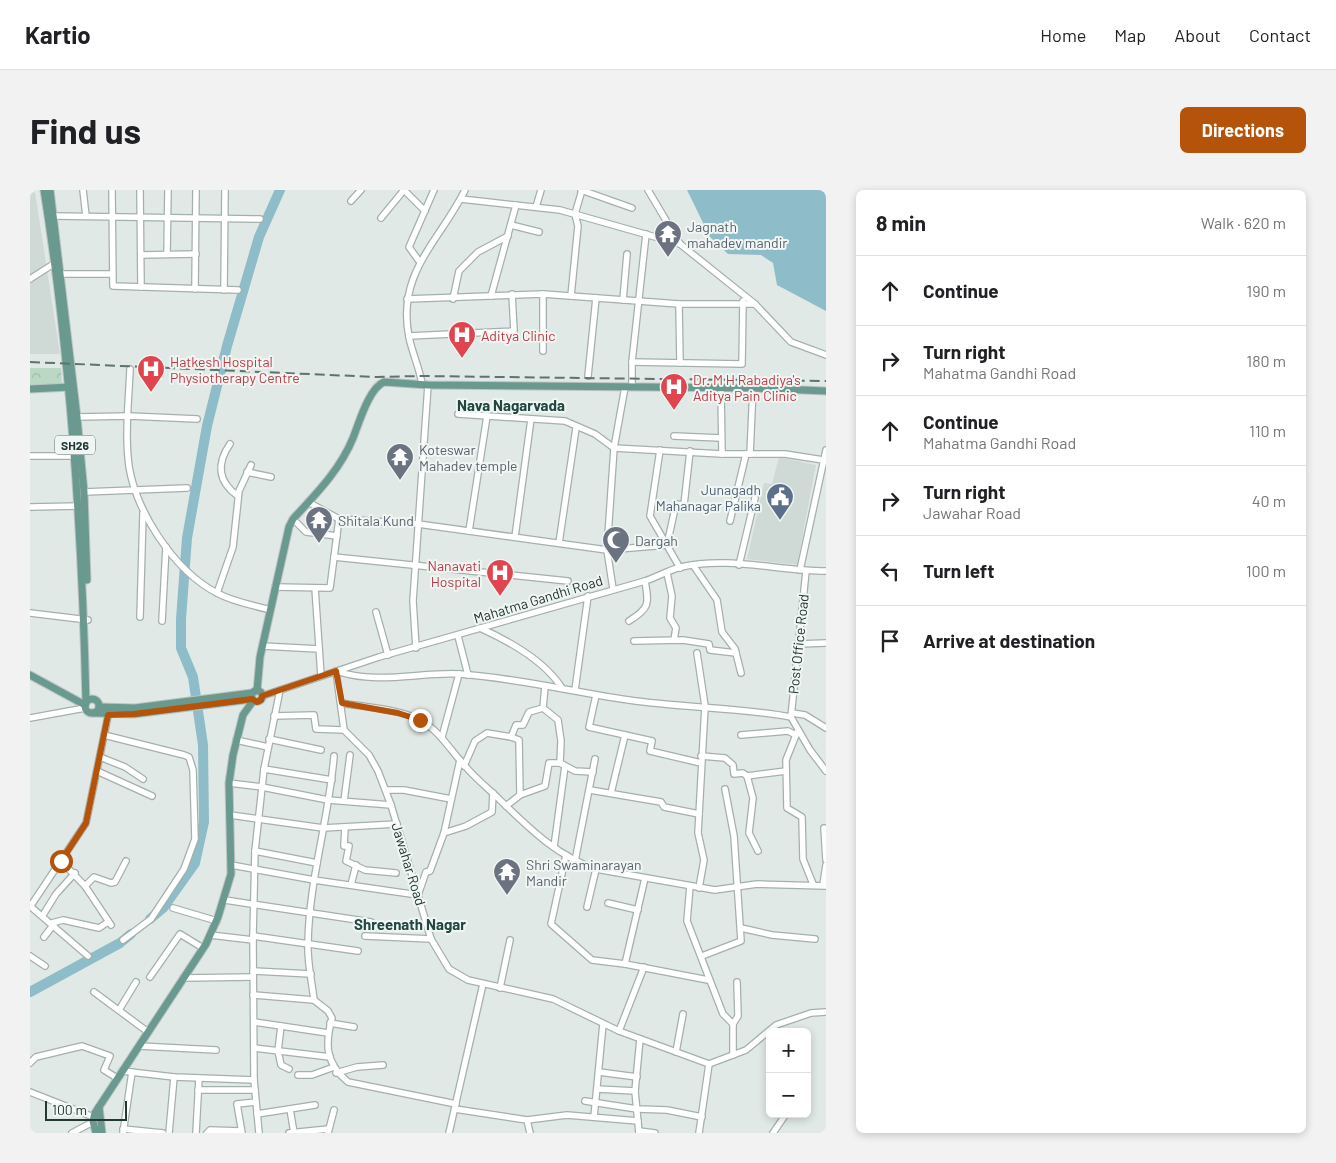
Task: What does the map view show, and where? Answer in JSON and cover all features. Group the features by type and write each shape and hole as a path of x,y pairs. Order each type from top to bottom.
{"main road":[{"name":"SH26","path":"44,190 77,417 84,492 82,506"},
{"name":"SH26","path":"50,190 62,274 76,456 82,506 87,704"},
{"path":"96,1133 99,1107 203,948 225,900 231,865 228,783 236,740 244,715 255,696 262,646 289,528 293,519 344,458 371,395 379,384 384,382 425,385 753,388 826,391"},
{"path":"30,388 72,387"},
{"path":"30,674 87,704 89,713 94,713 100,707 96,700 87,704"},
{"name":"Mahatma Gandhi Road","path":"94,713 134,711 255,696"},
{"name":"Mahatma Gandhi Road","path":"100,707 108,711"},
{"path":"97,1121 102,1133"}],"street":[{"path":"83,190 86,216"},
{"path":"112,190 111,274 113,286 238,290"},
{"path":"140,190 141,287"},
{"path":"167,254 168,190"},
{"path":"196,190 196,289"},
{"path":"224,290 225,190"},
{"path":"351,201 361,190"},
{"path":"381,218 404,190 425,211"},
{"path":"419,262 409,248 434,190"},
{"path":"416,648 413,601 425,385 409,336 407,299 419,262 465,190"},
{"path":"536,207 541,190"},
{"path":"571,296 578,226 575,214 582,190 632,208"},
{"path":"648,190 680,244 755,304 791,342 826,355"},
{"path":"461,199 560,210 680,244"},
{"path":"491,296 516,206"},
{"path":"54,216 168,216 260,219"},
{"path":"511,225 539,232"},
{"path":"613,589 607,550 614,448 632,362 646,234"},
{"path":"453,299 459,271 478,252 508,236"},
{"path":"141,255 196,254"},
{"path":"623,300 627,254"},
{"path":"30,279 56,263"},
{"path":"62,274 111,274"},
{"path":"407,299 453,299 512,294 543,294 679,304 755,304"},
{"path":"409,336 514,331 512,294"},
{"path":"543,294 543,351"},
{"path":"632,362 742,364 743,294"},
{"path":"588,376 596,298"},
{"path":"679,304 680,363"},
{"path":"130,369 128,458 143,513 140,617"},
{"path":"730,521 748,454 753,388"},
{"path":"721,389 722,454"},
{"path":"458,414 565,421 576,428 595,434 614,448 722,454 785,454 823,460"},
{"path":"77,417 129,416 197,419"},
{"path":"469,531 486,416"},
{"path":"515,537 531,419"},
{"path":"559,543 576,428"},
{"path":"674,436 722,438"},
{"path":"230,444 223,454 220,473 228,488 238,496"},
{"path":"660,450 650,516 680,568"},
{"name":"Post Office Road","path":"791,715 803,571 826,450"},
{"path":"667,545 676,504 684,504 690,451"},
{"path":"30,456 76,456"},
{"path":"218,593 233,547 238,496 251,465"},
{"path":"247,472 271,477"},
{"path":"84,492 136,488 187,488"},
{"path":"739,564 755,498"},
{"path":"308,502 339,519 418,524 607,550 667,545"},
{"path":"30,507 82,506"},
{"path":"143,513 166,547 181,564 204,584 224,596 270,610"},
{"path":"293,519 306,532 336,536"},
{"path":"275,587 330,588 339,519"},
{"path":"162,621 166,547"},
{"path":"334,557 415,567 568,581"},
{"name":"Mahatma Gandhi Road","path":"255,696 588,596 645,581 693,565 739,564 803,571 826,571"},
{"path":"693,565 716,600 722,632 736,653 741,673"},
{"path":"667,573 672,596 670,618 676,628 674,640"},
{"path":"629,621 644,612 648,601 645,581"},
{"path":"315,588 321,676"},
{"path":"575,690 588,596"},
{"path":"376,612 388,655"},
{"path":"30,613 86,619"},
{"path":"480,628 504,638 554,675 562,688"},
{"path":"458,636 468,675"},
{"path":"634,641 674,640 709,644 710,650 736,653"},
{"path":"798,644 826,642"},
{"path":"262,646 319,649"},
{"path":"697,654 704,706 698,833 704,860 699,888"},
{"path":"336,671 353,677 383,678 468,675 638,701 805,715 826,728"},
{"path":"274,716 314,715 316,729 344,730 342,703 336,671"},
{"path":"442,737 459,674"},
{"path":"542,708 545,686"},
{"path":"259,1133 254,1080 254,869 264,768 280,690"},
{"path":"596,695 589,727 652,741 650,751 700,763"},
{"path":"342,703 413,716 442,737 464,766 538,836 575,861 596,869 714,890 739,886 812,884 824,886 826,865"},
{"path":"30,718 87,704"},
{"path":"511,737 516,725 523,725 529,712 542,708"},
{"path":"542,708 558,720 563,764 554,847"},
{"path":"88,956 43,915 30,906 86,823 108,711"},
{"path":"791,715 797,733 826,771"},
{"name":"Jawahar Road","path":"344,730 375,763 392,805 432,939 449,969 460,977 483,984 553,999 619,1031 709,1064"},
{"path":"741,735 788,731 797,733"},
{"path":"464,766 475,741 487,733 519,740 520,795"},
{"path":"797,733 786,760 788,808 802,817 803,859 812,884"},
{"path":"104,735 184,755 190,760 194,777 195,839 184,869 151,919 123,940"},
{"path":"611,793 625,735"},
{"path":"236,740 268,747"},
{"path":"269,740 321,750"},
{"path":"344,801 350,755"},
{"path":"314,1000 308,944 314,880 332,780 334,756"},
{"path":"701,756 724,758 733,765 734,774 747,776 786,771"},
{"path":"100,757 124,767 143,778"},
{"path":"231,865 314,880 418,895 426,872 430,871 444,833 460,760"},
{"path":"575,861 595,760"},
{"path":"506,806 520,795 545,786 549,763 563,764 575,771 593,772"},
{"path":"264,768 332,780"},
{"path":"97,771 152,796"},
{"path":"747,776 752,798 749,833 758,851"},
{"path":"228,783 262,787 328,800 392,805"},
{"path":"702,956 741,941 739,886 734,836 725,788"},
{"path":"386,790 404,790 451,799"},
{"path":"590,790 661,802 664,807 699,814"},
{"path":"444,833 466,826 492,812 493,793"},
{"path":"230,815 323,828 397,824"},
{"path":"345,827 344,846 349,846 346,861 364,870 396,873"},
{"path":"824,828 826,860"},
{"path":"255,851 317,863"},
{"path":"566,855 551,924 592,960 625,964 708,980"},
{"path":"44,937 53,924 64,920 98,928 109,923 85,886 61,861"},
{"path":"85,886 94,877 111,883 115,882 126,861"},
{"path":"351,885 356,865"},
{"path":"587,907 596,869"},
{"path":"43,915 56,894 74,873"},
{"path":"625,964 645,878"},
{"path":"690,886 687,921 702,956 708,980 723,1014 733,1024"},
{"path":"225,900 254,902 371,922"},
{"path":"608,903 638,910"},
{"path":"173,908 217,921"},
{"path":"741,928 772,935 815,939"},
{"path":"150,977 180,934 203,948"},
{"path":"210,935 253,938 358,951"},
{"path":"365,936 432,939"},
{"path":"500,988 510,940"},
{"path":"30,956 45,966"},
{"path":"619,1031 644,968"},
{"path":"183,978 253,974 311,974"},
{"path":"119,1010 136,982"},
{"path":"733,1055 733,1024 738,1016 737,982"},
{"path":"449,1133 483,984"},
{"path":"94,992 148,1032"},
{"path":"253,995 314,1000 328,1011 332,1018 326,1040 330,1058 335,1070 348,1082 527,1120 554,1115 594,1116 638,1121"},
{"path":"699,1133 709,1064 746,1050 776,1025 811,1013 826,1012"},
{"path":"676,1052 683,1014"},
{"path":"254,1022 328,1033"},
{"path":"330,1023 354,1026"},
{"path":"594,1116 603,1024"},
{"path":"281,1026 278,1051 279,1062 289,1069"},
{"path":"640,1039 635,1091 639,1132 655,1133"},
{"path":"30,1063 36,1057 82,1046 110,1056 104,1070 117,1078"},
{"path":"139,1046 216,1050"},
{"path":"254,1048 330,1058"},
{"path":"298,1075 312,1075 335,1070 383,1065"},
{"path":"122,1071 199,1078 254,1080"},
{"path":"132,1072 123,1131 163,1133"},
{"path":"598,1072 637,1077"},
{"path":"169,1133 174,1076"},
{"path":"196,1133 199,1078"},
{"path":"597,1089 635,1091"},
{"path":"198,1090 255,1090"},
{"path":"30,1092 97,1121"},
{"path":"585,1101 667,1110 702,1117"},
{"path":"206,1133 210,1130 241,1132 237,1104 256,1102"},
{"path":"257,1114 315,1105"},
{"path":"290,1109 292,1133 328,1131 334,1110"},
{"path":"773,1133 783,1118"},
{"path":"527,1120 530,1133"},
{"path":"72,1133 97,1121"}],"shaded area":[{"path":"35,192 60,354 30,354 30,194"},
{"name":"Junagadh Mahanagar Palika","path":"779,457 816,465 797,565 747,559 764,483 772,484"}],"green space":[{"path":"30,368 61,368 62,384 30,385"}],"water":[{"path":"687,190 826,190 826,311 777,285 773,263 761,255 728,254 710,237"}],"waterway":[{"path":"150,919 163,908 195,863 204,822 203,745 193,677 181,648 181,619 187,538 207,426 227,346 259,237 280,190"},
{"path":"30,992 120,943 131,934"}],"railway":[{"path":"30,362 377,377 826,381"}],"place":[{"name":"Jagnath mahadev mandir","path":"668,258"},
{"name":"Aditya Clinic","path":"462,359"},
{"name":"Hatkesh Hospital Physiotherapy Centre","path":"151,393"},
{"name":"Dr. M H Rabadiya's Aditya Pain Clinic","path":"674,411"},
{"name":"Koteswar Mahadev temple","path":"400,481"},
{"name":"Junagadh Mahanagar Palika","path":"780,521"},
{"name":"Shitala Kund","path":"319,544"},
{"name":"Dargah","path":"616,564"},
{"name":"Nanavati Hospital","path":"500,597"},
{"name":"Shri Swaminarayan Mandir","path":"507,896"}],"district":[{"name":"Nava Nagarvada","path":"511,405"},
{"name":"Shreenath Nagar","path":"410,924"}],"route":[{"path":"61,861 86,823 108,715 134,714 252,699 257,702 261,700 262,696 336,671 342,703 413,716 420,720"}]}
